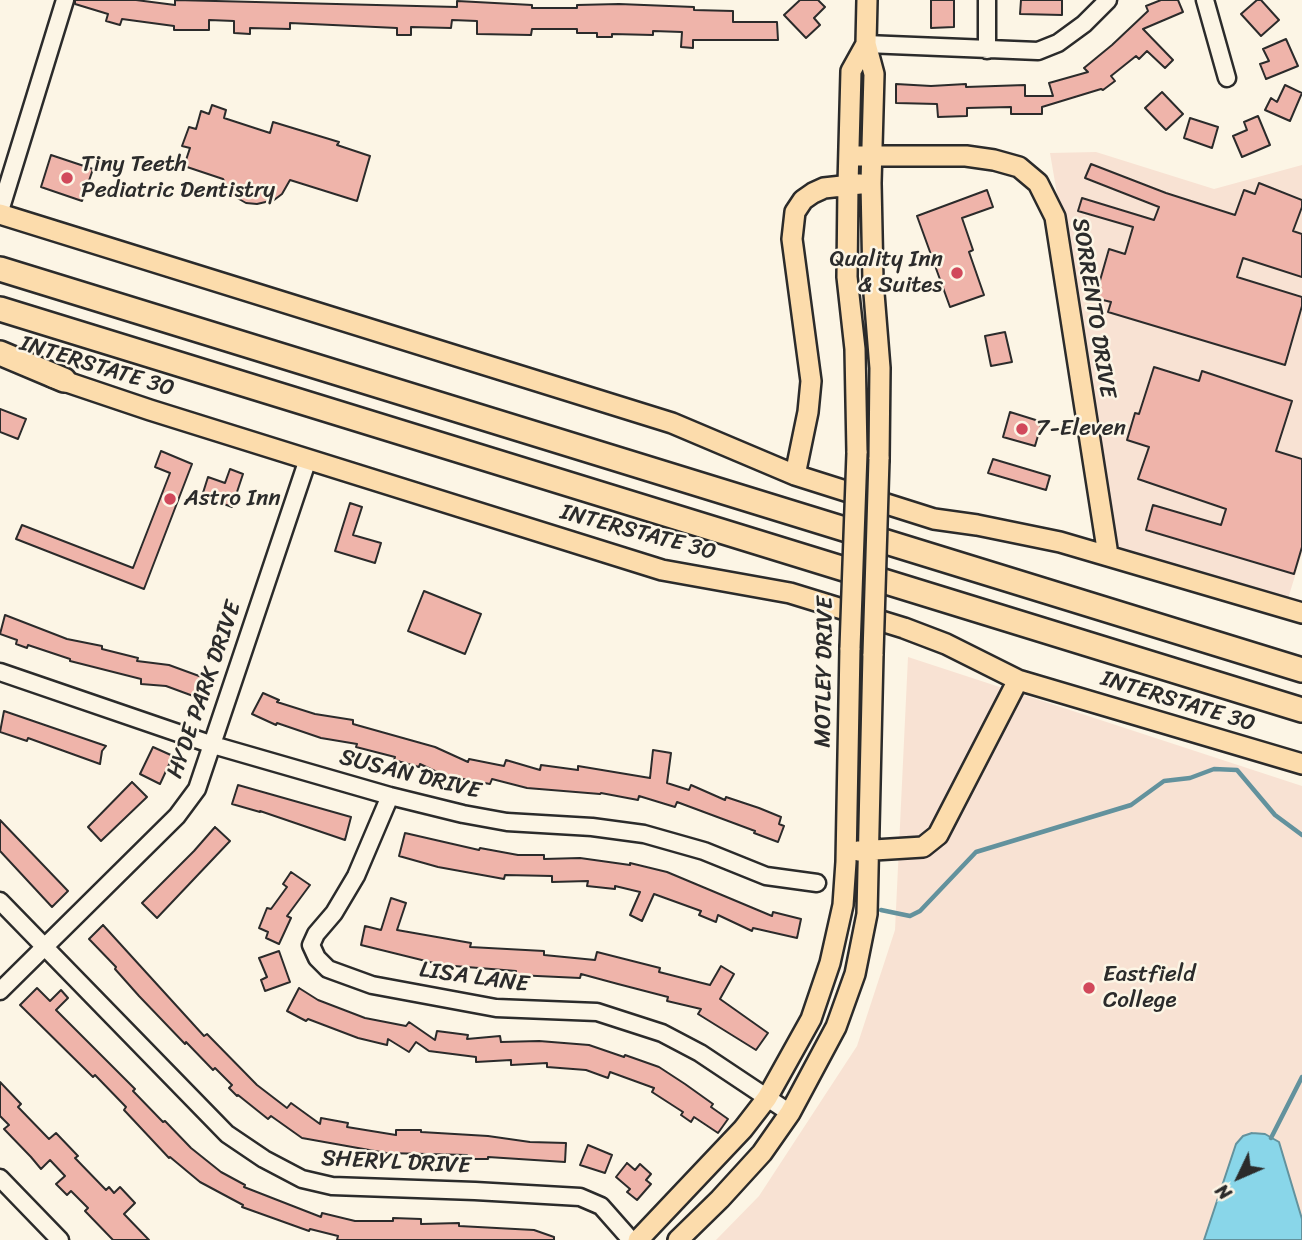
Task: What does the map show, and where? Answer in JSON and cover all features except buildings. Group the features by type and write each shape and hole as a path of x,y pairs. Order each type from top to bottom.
{"highway":[{"path":"0,268 1302,670"},
{"path":"0,309 1302,710"},
{"path":"0,353 64,380"}],"main road":[{"name":"MOTLEY DRIVE","path":"678,1240 762,1153 790,1113 836,1027 855,974 867,914 880,368 873,281 871,183 874,74 866,44 867,0"},
{"name":"MOTLEY DRIVE","path":"638,1240 720,1156 767,1098 811,1019 830,963 843,905 847,851 857,453 855,349 847,276 848,185 852,71 866,44"},
{"name":"SORRENTO DRIVE","path":"849,156 965,156 994,160 1019,167 1038,183 1055,217 1108,555"},
{"path":"795,475 808,412 810,382 793,225 795,212 803,200 824,188 871,183"},
{"path":"0,213 672,423 795,475 934,519 1045,538 1302,613"},
{"name":"INTERSTATE 30","path":"0,363 64,380 150,410 662,570 790,593 904,628 946,644 1018,680 1302,764"},
{"path":"847,851 923,848 938,835 1018,680"}],"street":[{"path":"0,213 65,0"},
{"path":"987,0 987,50"},
{"path":"866,44 1038,51 1058,43 1084,24 1108,0"},
{"path":"1205,0 1227,78"},
{"name":"HYDE PARK DRIVE","path":"0,991 177,816 197,789 308,458"},
{"name":"SUSAN DRIVE","path":"0,672 213,745 390,796 507,822 592,827 644,834 704,851 766,877 817,883"},
{"name":"LISA LANE","path":"390,796 356,876 311,945 317,958 328,970 372,985 496,1008 597,1012 662,1033 700,1053 790,1113"},
{"name":"SHERYL DRIVE","path":"0,901 228,1134 264,1159 302,1179 332,1186 580,1197 601,1206 631,1240"},
{"path":"0,1178 60,1240"}],"shaded area":[{"path":"1096,152 1214,189 1302,165 1302,553 1287,602 1125,554 1120,549 1116,539 1050,153"},
{"name":"Eastfield College","path":"908,657 1302,786 1302,1240 716,1240 759,1196 857,1046 895,930"}],"water":[{"path":"1252,1133 1265,1134 1279,1142 1302,1219 1302,1240 1204,1240 1236,1144 1243,1136"}],"waterway":[{"path":"881,910 910,916 920,911 976,852 1131,805 1164,781 1190,778 1214,769 1237,770 1275,815 1302,835"},
{"path":"1271,1138 1302,1077"}],"place":[{"name":"Tiny Teeth Pediatric Dentistry","path":"67,178"},
{"name":"Quality Inn & Suites","path":"957,273"},
{"name":"7-Eleven","path":"1022,429"},
{"name":"Astro Inn","path":"170,499"},
{"name":"Eastfield College","path":"1089,988"}]}
